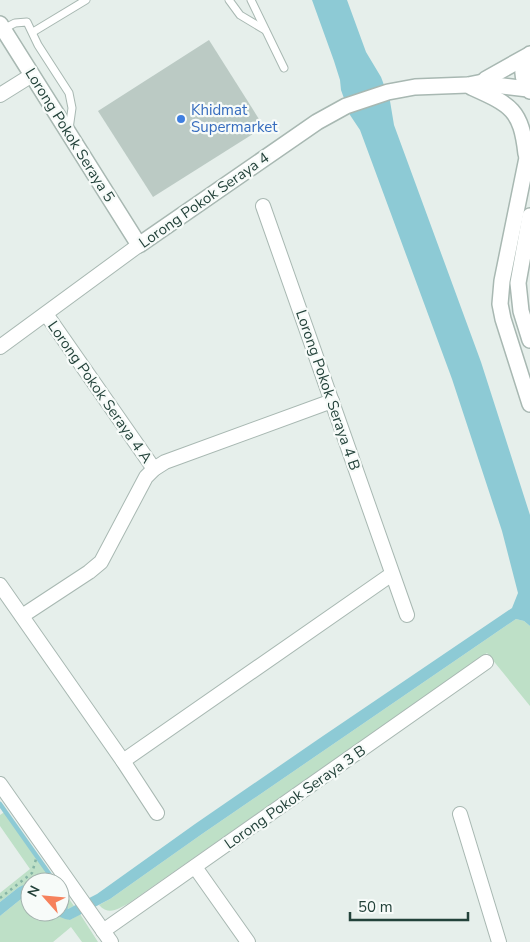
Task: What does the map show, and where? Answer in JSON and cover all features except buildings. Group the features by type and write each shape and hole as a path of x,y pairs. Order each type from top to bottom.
{"street":[{"name":"Lorong Pokok Seraya 5","path":"2,27 139,246"},
{"path":"529,55 524,65 523,74 529,91"},
{"name":"Lorong Pokok Seraya 4","path":"0,347 139,246 317,122 346,106 388,92 415,87 468,85 483,82 529,55"},
{"path":"0,95 32,75"},
{"name":"Lorong Pokok Seraya 4","path":"483,82 529,91"},
{"path":"468,85 498,99 516,114 525,145 526,164"},
{"path":"530,143 502,281 500,304 530,404"},
{"name":"Lorong Pokok Seraya 4 B","path":"263,206 407,615"},
{"path":"530,216 518,284 521,311 530,340"},
{"name":"Lorong Pokok Seraya 4 A","path":"46,314 154,469"},
{"name":"Lorong Pokok Seraya 4 A","path":"22,616 101,562 146,477 154,469 165,462 332,401"},
{"path":"123,761 392,574"},
{"path":"0,585 157,813"},
{"name":"Lorong Pokok Seraya 3 B","path":"107,936 195,867 486,662"},
{"path":"0,784 107,936"},
{"path":"460,814 499,942"},
{"path":"195,867 248,942"}],"lane":[{"path":"33,32 86,0"},
{"path":"228,0 240,15 265,30"},
{"path":"251,0 284,68"},
{"path":"2,27 28,22 38,44 69,93 72,108 69,132"}],"path":[{"path":"0,898 32,873 36,859"}],"green space":[{"path":"516,619 524,621 530,626 530,706 487,653 129,903 110,911 99,905 110,899"},
{"path":"6,811 50,872 26,872 30,869 0,826 0,815"},
{"path":"20,877 20,887 0,902 0,893"},
{"path":"20,900 20,922 70,922 70,920 80,914 98,942 82,942 71,927 53,942 0,942 0,916"}],"water":[{"path":"312,0 347,0 366,52 381,77 390,101 394,125 481,362 530,515 530,626 524,621 516,619 110,899 70,920 70,908 97,894 195,824 512,608 518,593 502,531 452,379 360,130 350,115 341,90 334,61"},
{"path":"19,887 20,900 0,916 0,902"}],"waterway":[{"path":"0,804 48,872"}],"place":[{"name":"Khidmat Supermarket","path":"181,119"}]}
